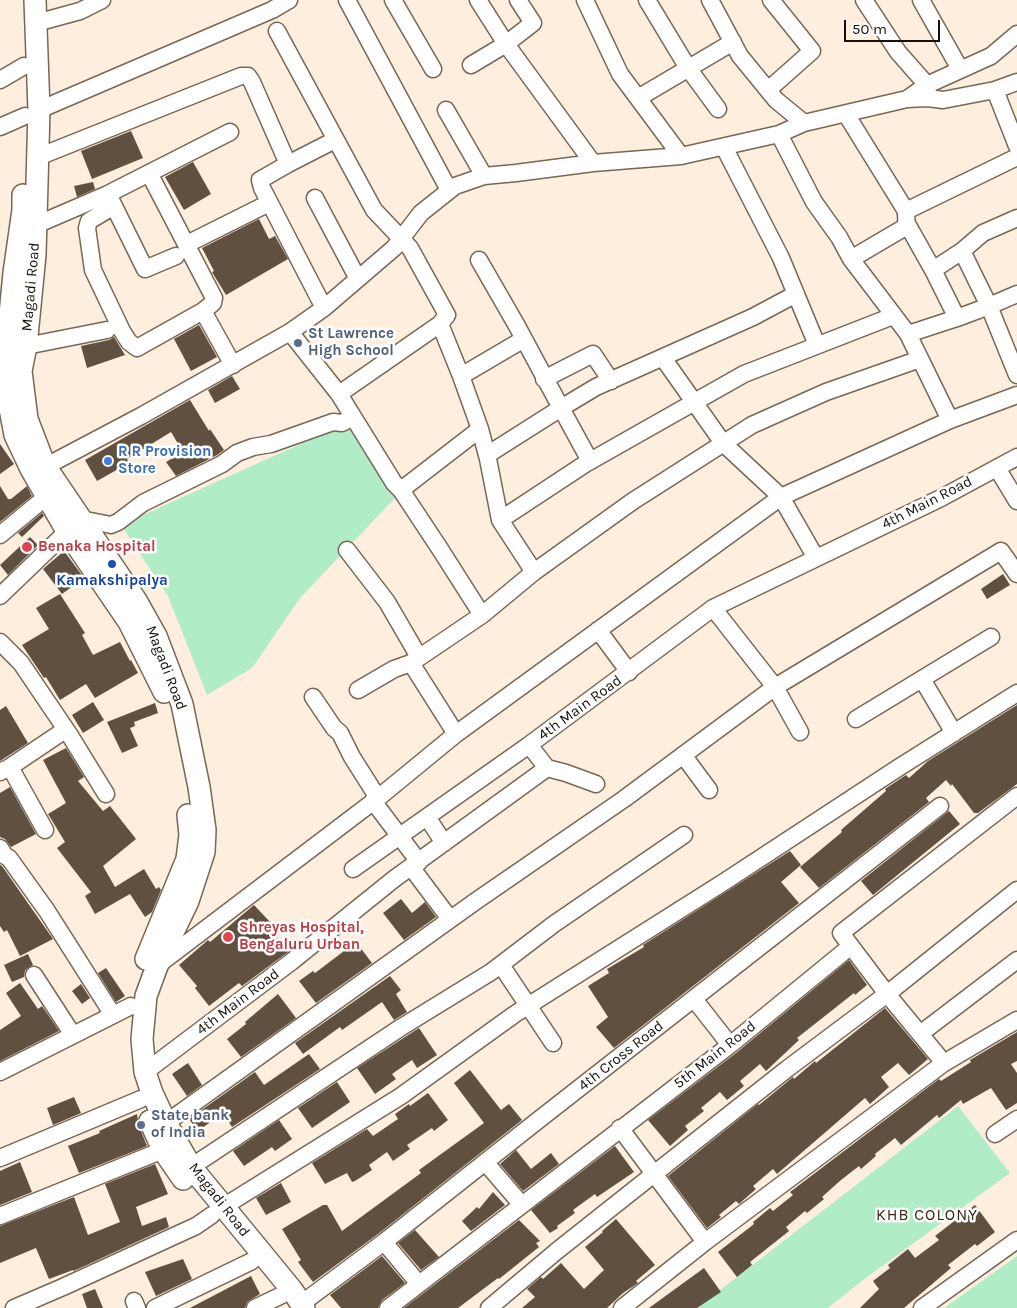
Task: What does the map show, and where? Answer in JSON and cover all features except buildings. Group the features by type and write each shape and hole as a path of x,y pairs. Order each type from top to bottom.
{"main road":[{"name":"Magadi Road","path":"21,0 24,28 24,66 38,157 35,255 26,346 21,371 27,419 46,497 73,525 132,594 156,636 182,704 199,787 205,830 204,852 188,901 122,1010 130,1036 132,1066 140,1099 163,1150 179,1174 218,1211 295,1304"},
{"name":"Magadi Road","path":"35,0 36,23 32,113 23,210 7,274 9,403 15,435 73,525"},
{"name":"Magadi Road","path":"150,966 142,1040 145,1072 152,1093 166,1123 218,1211 252,1261 295,1304"}],"street":[{"path":"36,23 80,11 102,0"},
{"path":"0,127 272,10 289,0"},
{"path":"347,0 449,190"},
{"path":"394,0 432,69"},
{"path":"478,0 506,44 593,163"},
{"path":"471,66 506,44 533,23 518,0"},
{"path":"585,0 620,74 681,156"},
{"path":"647,0 688,68 718,109"},
{"path":"768,90 812,51 771,0"},
{"path":"864,0 898,52 928,92 943,100 995,90 1017,82"},
{"path":"921,0 960,69"},
{"path":"712,1 740,56 776,100 804,123"},
{"path":"277,31 374,210 410,248 446,315 440,324 339,394"},
{"path":"39,470 142,416 290,332 324,308 394,248 421,213 455,186 484,176 593,163 681,156 780,134 804,123 907,99 928,92 960,69 991,56 1017,34"},
{"path":"638,98 733,42"},
{"path":"0,80 24,66"},
{"path":"38,157 240,76 248,76 288,164"},
{"path":"995,90 1017,146"},
{"path":"446,110 484,176"},
{"path":"846,114 906,216 957,318"},
{"path":"149,173 214,298 213,303 203,311 137,348 129,342 93,270 87,228 89,221 111,200 149,173 230,132"},
{"path":"780,134 814,202 839,237 851,259 908,334 950,420"},
{"path":"324,308 262,188 260,180 335,140"},
{"path":"724,147 781,258 817,345"},
{"path":"906,216 1017,157"},
{"path":"315,198 358,279"},
{"path":"36,225 111,200"},
{"path":"111,200 145,269 176,256"},
{"path":"191,242 269,202"},
{"path":"851,259 907,226 906,216"},
{"path":"933,270 962,251 982,233 1017,218"},
{"path":"962,251 1013,351 1017,375"},
{"path":"479,260 590,461"},
{"path":"487,455 560,408 611,381 753,317 796,294"},
{"path":"908,334 957,318 1017,294"},
{"path":"203,311 233,365"},
{"path":"500,520 590,461 744,374 893,316"},
{"path":"440,324 480,429 500,520 534,572"},
{"path":"26,346 107,330"},
{"path":"290,332 339,394 394,483 401,490 440,548 482,615"},
{"path":"461,376 524,339"},
{"path":"544,379 593,354 611,381"},
{"path":"663,358 723,443 781,497 816,558"},
{"path":"358,690 394,668 415,660 482,615 534,572 633,501 752,425 826,392 920,358"},
{"path":"150,966 376,800 456,734 781,497 950,420 1017,395"},
{"path":"0,406 15,435"},
{"path":"0,596 73,525 112,525 143,503 222,464 237,453 271,444 332,422 342,423 353,417"},
{"path":"401,490 480,429"},
{"name":"4th Main Road","path":"145,1072 291,962 415,864 547,768 529,745 713,608 941,498 1017,457"},
{"path":"997,468 1017,501"},
{"path":"0,536 46,497"},
{"path":"346,550 387,602 415,660 456,734"},
{"path":"166,1123 450,919 610,792 683,755 775,687 1001,552 1017,574"},
{"path":"713,608 775,687 800,732"},
{"path":"598,630 629,672"},
{"path":"856,719 991,637"},
{"path":"0,642 21,662 106,794"},
{"path":"922,679 954,732"},
{"path":"14,1308 196,1226 401,1096 528,1006 716,888 954,732 1017,693"},
{"path":"313,697 334,728 340,732 376,800 450,919"},
{"path":"45,830 5,769 66,731"},
{"path":"353,869 529,745"},
{"path":"683,755 709,790"},
{"path":"547,768 566,773 610,792"},
{"path":"944,1063 887,994 842,933 1017,796"},
{"name":"4th Cross Road","path":"255,1308 295,1304 384,1242 940,806"},
{"path":"427,817 444,843"},
{"path":"191,1167 400,1028 501,965 554,924 684,835"},
{"path":"2,1065 73,1035 122,1010 47,910 3,856"},
{"path":"489,1308 558,1250 654,1174 787,1069 887,994 1017,890"},
{"name":"5th Main Road","path":"388,1308 730,1045 851,946"},
{"path":"920,1034 1017,960"},
{"path":"501,965 553,1043"},
{"path":"34,975 73,1035"},
{"path":"694,1000 730,1045"},
{"path":"622,1308 705,1242 944,1063 1017,1020"},
{"path":"0,1158 140,1099"},
{"path":"995,1134 1017,1119"},
{"path":"620,1128 705,1242"},
{"path":"0,1216 163,1150"},
{"path":"485,1162 522,1205"},
{"path":"924,1307 1017,1240"},
{"path":"384,1242 419,1284"},
{"path":"155,1308 252,1261"}],"green space":[{"path":"349,422 397,496 300,598 252,668 207,695 168,596 121,525"},
{"path":"958,1106 1010,1173 863,1280 828,1308 697,1308"},
{"path":"1017,1256 1017,1308 944,1308"}],"place":[{"name":"St Lawrence High School","path":"298,343"},
{"name":"R R Provision Store","path":"108,461"},
{"name":"Benaka Hospital","path":"27,547"},
{"name":"Kamakshipalya","path":"112,564"},
{"name":"Shreyas Hospital, Bengaluru Urban","path":"228,937"},
{"name":"State bank of India","path":"141,1125"}],"district":[{"name":"KHB COLONY","path":"927,1215"}]}
